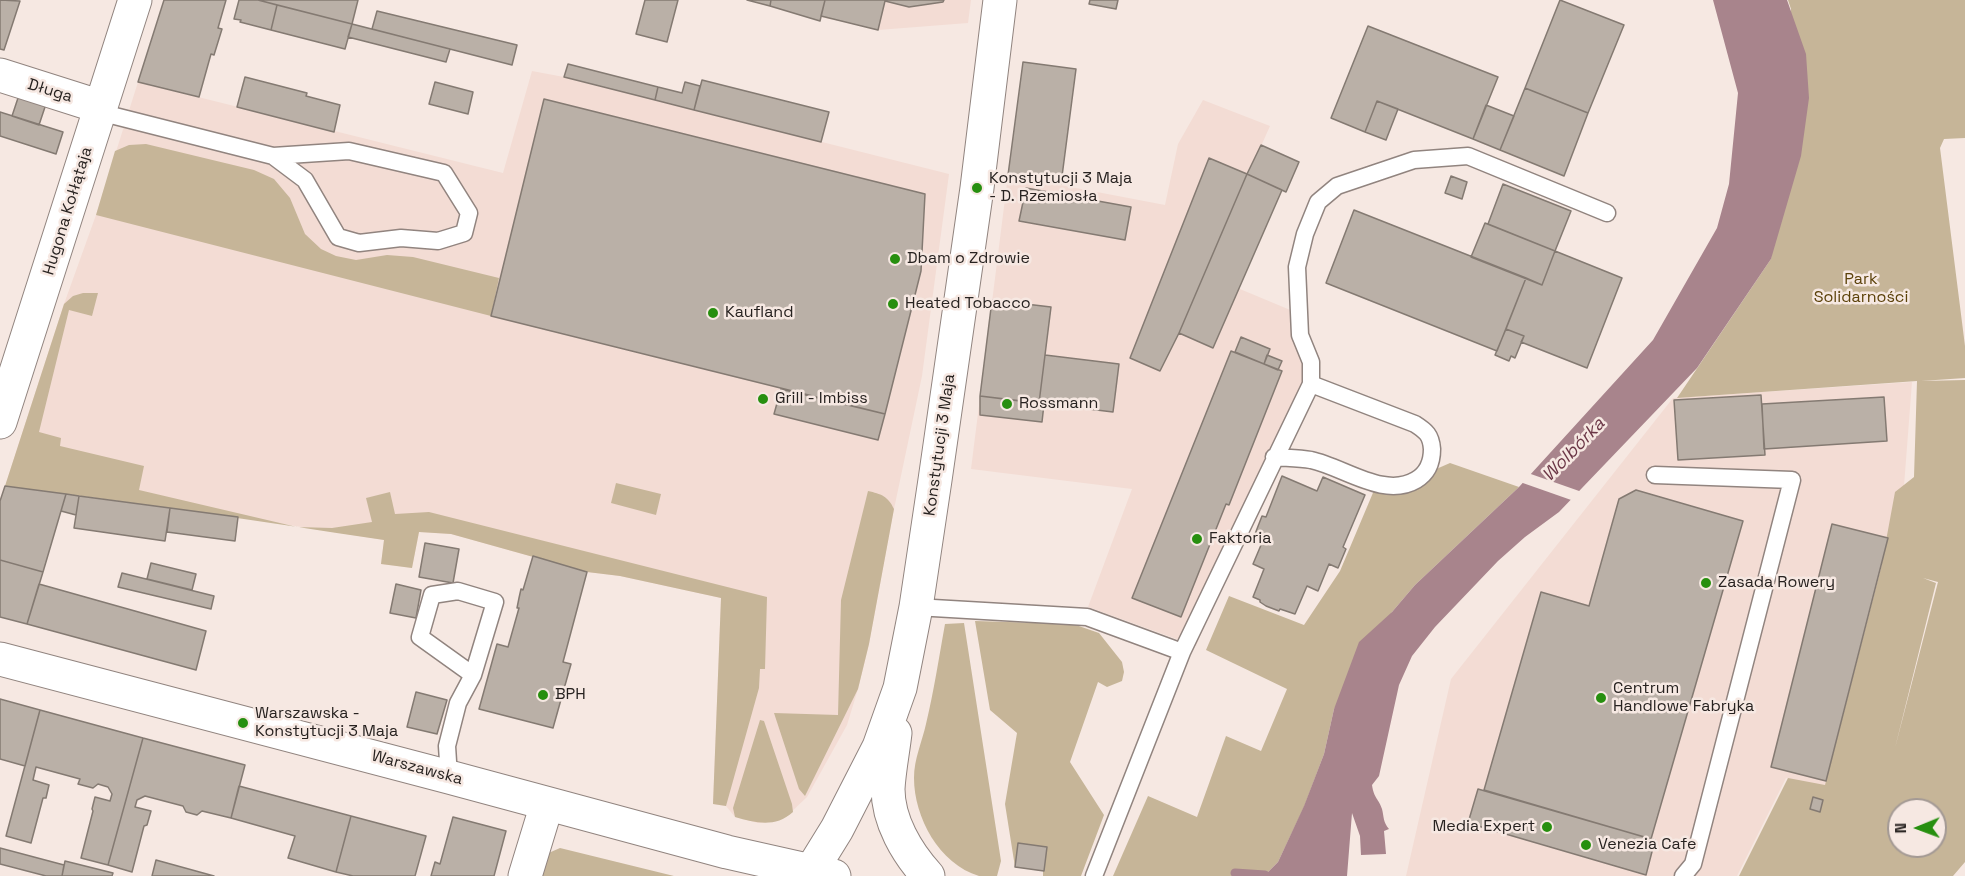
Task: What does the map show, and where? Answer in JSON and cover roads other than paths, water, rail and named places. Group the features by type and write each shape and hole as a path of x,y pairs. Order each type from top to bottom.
{"street":[{"name":"Hugona Kołłątaja","path":"0,422 135,0"},
{"name":"Konstytucji 3 Maja","path":"818,874 837,829 879,747 900,688 916,607 977,188 1000,0"},
{"name":"Długa","path":"0,75 100,109"},
{"name":"Warszawska","path":"0,659 727,852 818,874"},
{"path":"900,688 888,790 900,836 911,857 928,876"},
{"path":"525,876 547,804"}],"lane":[{"path":"100,109 273,156 349,151 444,173 469,213 464,233 438,241 401,238 359,243 338,237 305,180 273,156"},
{"path":"1094,876 1182,652 1311,384 1311,362 1300,335 1297,267 1305,234 1318,202 1337,186 1414,160 1468,156 1607,213"},
{"path":"1274,457 1312,460 1387,486 1407,485 1422,477 1429,468 1432,457 1431,440 1427,431 1415,424 1311,384"},
{"path":"1655,475 1792,480 1693,864 1683,876"},
{"path":"448,777 447,746 458,703 473,675 495,602 458,591 432,595 420,637 473,675"},
{"path":"916,607 1087,617 1182,652"}],"water":[{"name":"Wolbórka","path":"1713,0 1787,0 1806,54 1809,98 1801,156 1771,259 1697,368 1559,512 1525,537 1498,561 1435,627 1412,656 1399,685 1379,776 1372,785 1389,829 1384,831 1386,854 1361,855 1360,836 1352,813 1347,876 1264,876 1278,862 1304,806 1324,754 1334,709 1359,642 1392,612 1415,585 1519,487 1653,340 1717,228 1729,184 1738,93"}],"waterway":[{"path":"1235,873 1265,875"}],"place":[{"name":"Konstytucji 3 Maja - D. Rzemiosła","path":"977,188"},
{"name":"Dbam o Zdrowie","path":"895,259"},
{"name":"Heated Tobacco","path":"893,304"},
{"name":"Kaufland","path":"713,313"},
{"name":"Grill - Imbiss","path":"763,399"},
{"name":"Rossmann","path":"1007,404"},
{"name":"Faktoria","path":"1197,539"},
{"name":"Zasada Rowery","path":"1706,583"},
{"name":"BPH","path":"543,695"},
{"name":"Centrum Handlowe Fabryka","path":"1601,698"},
{"name":"Warszawska - Konstytucji 3 Maja","path":"243,723"},
{"name":"Media Expert","path":"1547,827"},
{"name":"Venezia Cafe","path":"1586,845"}],"park label":[{"name":"Park Solidarności","path":"1861,289"}]}
